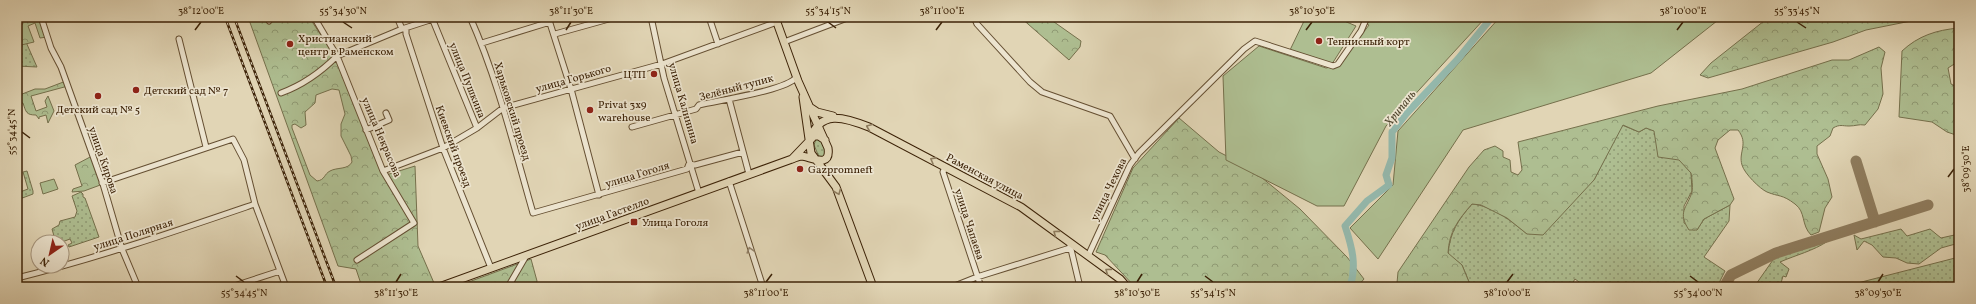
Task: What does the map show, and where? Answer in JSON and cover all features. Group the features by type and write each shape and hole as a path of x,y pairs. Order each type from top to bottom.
{"main road":[{"path":"776,20 798,79 825,140 828,155 822,160 816,161"},
{"path":"798,79 804,104 811,153 816,161 827,172 836,187 873,287"},
{"path":"811,108 822,113 843,118"},
{"name":"Раменская улица","path":"819,125 828,118 843,118 875,130 946,167 1021,207 1070,246 1088,256 1120,279 1127,287"},
{"name":"улица Гастелло","path":"792,159 809,141 819,125"},
{"path":"809,141 816,136 825,140"},
{"name":"улица Гастелло","path":"439,287 699,194 729,181 792,159 801,156 816,161"}],"street":[{"name":"улица Кирова","path":"41,17 51,48 61,67 102,183 122,249 138,287"},
{"name":"улица Некрасова","path":"314,17 337,56 383,171 414,224 356,260"},
{"name":"Киевский проезд","path":"397,17 406,34 443,148 491,268"},
{"path":"281,93 295,88 324,69 337,56 432,18 439,17"},
{"name":"Харьковский проезд","path":"470,17 482,43 503,108 533,213"},
{"path":"555,34 616,17"},
{"name":"улица Калинина","path":"651,17 664,78 699,194"},
{"path":"709,17 718,44"},
{"path":"784,42 850,17"},
{"name":"улица Чехова","path":"974,17 977,24 1030,82 1042,92 1110,116 1134,159 1088,256"},
{"path":"1134,159 1234,59 1255,41 1333,66 1338,64 1361,31 1367,17"},
{"name":"улица Пушкина","path":"432,18 477,128"},
{"path":"482,43 549,19 555,34 571,89 599,196"},
{"name":"улица Горького","path":"383,171 443,148 477,128 503,108 662,64 718,44 776,20"},
{"path":"179,39 206,147"},
{"name":"Зелёный тупик","path":"632,128 696,109 699,105 729,99 793,82 798,79"},
{"path":"729,99 749,174"},
{"path":"366,130 389,120 386,113"},
{"path":"102,183 232,139 244,160 255,204 286,287"},
{"name":"улица Гоголя","path":"533,213 599,196 687,169 689,164 695,165 743,152"},
{"name":"улица Чапаева","path":"946,167 943,172 981,287"},
{"path":"729,181 763,287"},
{"name":"улица Полярная","path":"17,278 66,266 122,249 255,204"},
{"path":"952,287 977,277 1070,246 1080,287"},
{"path":"508,287 526,256"},
{"path":"231,287 280,271"}],"green space":[{"path":"21,17 41,17 47,37 40,38 35,23 28,26 34,42 17,46 17,25 23,24"},
{"path":"248,17 309,17 334,55 383,176 415,166 418,246 434,283 410,283 400,287 362,287 356,269 338,266","holes":["332,89 339,90 345,114 341,124 341,136 351,156 352,162 348,166 330,171 322,179 317,181 310,175 292,125 295,124 301,128 306,125 305,112 315,103 316,95"]},
{"path":"1020,17 1047,17 1081,41 1080,47 1069,60"},
{"path":"1306,17 1335,17 1356,26 1332,64 1290,50"},
{"path":"1351,17 1486,17 1386,126 1344,206 1317,206 1226,160 1223,76 1259,46 1326,68 1339,65 1369,25"},
{"path":"1500,17 1722,17 1651,73 1463,130 1378,259 1350,228 1393,185 1398,131"},
{"path":"1769,17 1931,17 1866,30 1833,42 1708,78 1700,75 1711,63"},
{"path":"1959,28 1959,61 1948,68 1951,84 1959,88 1959,136 1947,132 1932,122 1899,117 1902,51 1914,41 1935,32"},
{"path":"26,42 37,67 17,66 17,45"},
{"path":"1879,47 1885,52 1881,68 1883,94 1878,109 1865,125 1839,126 1833,128 1830,136 1817,146 1817,154 1828,179 1832,197 1825,208 1819,232 1811,235 1806,227 1801,211 1795,204 1781,196 1771,194 1764,190 1749,176 1742,165 1741,156 1743,140 1738,130 1730,130 1718,140 1715,148 1734,199 1730,205 1704,219 1697,230 1689,230 1685,224 1683,214 1692,192 1691,173 1679,160 1658,157 1654,131 1646,128 1639,132 1623,125 1594,180 1543,235 1527,234 1507,218 1481,205 1472,204 1462,215 1452,232 1448,253 1462,265 1469,282 1476,287 1403,287 1397,283 1398,272 1469,167 1484,150 1495,146 1503,151 1503,157 1510,160 1511,172 1518,175 1522,170 1518,142 1658,106 1742,89 1832,60 1849,60"},
{"path":"66,81 68,86 31,96 36,111 47,107 45,101 48,96 54,111 48,123 46,115 39,117 39,119 36,115 27,112 23,103 17,103 17,96 35,89 45,89"},
{"path":"1179,118 1219,152 1250,168 1300,209 1347,257 1364,279 1357,287 1135,287 1105,255 1096,252 1133,168"},
{"path":"1622,125 1639,132 1646,128 1655,131 1691,173 1692,191 1684,206 1684,223 1697,230 1704,219 1730,205 1729,221 1704,257 1725,271 1717,287 1586,287 1575,279 1570,287 1476,287 1469,282 1462,265 1448,254 1453,233 1463,215 1472,204 1480,205 1494,211 1508,219 1527,234 1594,180"},
{"path":"816,139 821,139 827,152 825,157 819,157 814,145"},
{"path":"92,156 103,184 84,191 72,192 73,189 82,186 75,165"},
{"path":"27,171 33,194 17,200 17,189 19,189 20,192 28,189 23,172"},
{"path":"54,179 58,189 43,194 40,183"},
{"path":"81,192 83,194 99,237 70,247 70,244 72,243 70,234 53,234 52,229 59,225 60,221 75,217 77,211 72,196"},
{"path":"1901,229 1907,236 1930,229 1941,238 1959,234 1959,243 1941,248 1919,264 1907,263 1896,258 1883,257 1872,245 1864,241 1857,250 1854,235 1861,239"},
{"path":"1828,241 1780,262 1789,269 1786,277 1783,276 1781,283 1783,287 1754,287 1775,257"},
{"path":"1959,257 1959,287 1842,287"},
{"path":"531,259 537,281 535,287 455,287"}],"waterway":[{"name":"Хрипань","path":"1350,287 1353,271 1353,256 1345,226 1367,201 1389,185 1386,175 1392,158 1392,132 1406,114 1458,59 1492,17"}],"taxiway":[{"path":"1856,161 1875,222"},
{"path":"1724,287 1731,275 1776,253 1928,205"}],"railway":[{"path":"225,17 327,287"},
{"path":"234,17 336,287"}],"place":[{"name":"Теннисный корт","path":"1319,41"},
{"name":"Христианский центр в Раменском","path":"290,44"},
{"name":"ЦТП","path":"654,74"},
{"name":"Детский сад № 7","path":"136,90"},
{"name":"Детский сад № 5","path":"98,96"},
{"name":"Privat 3x9 warehouse","path":"590,110"},
{"name":"Gazpromneft","path":"800,169"},
{"name":"Улица Гоголя","path":"634,222"}]}
